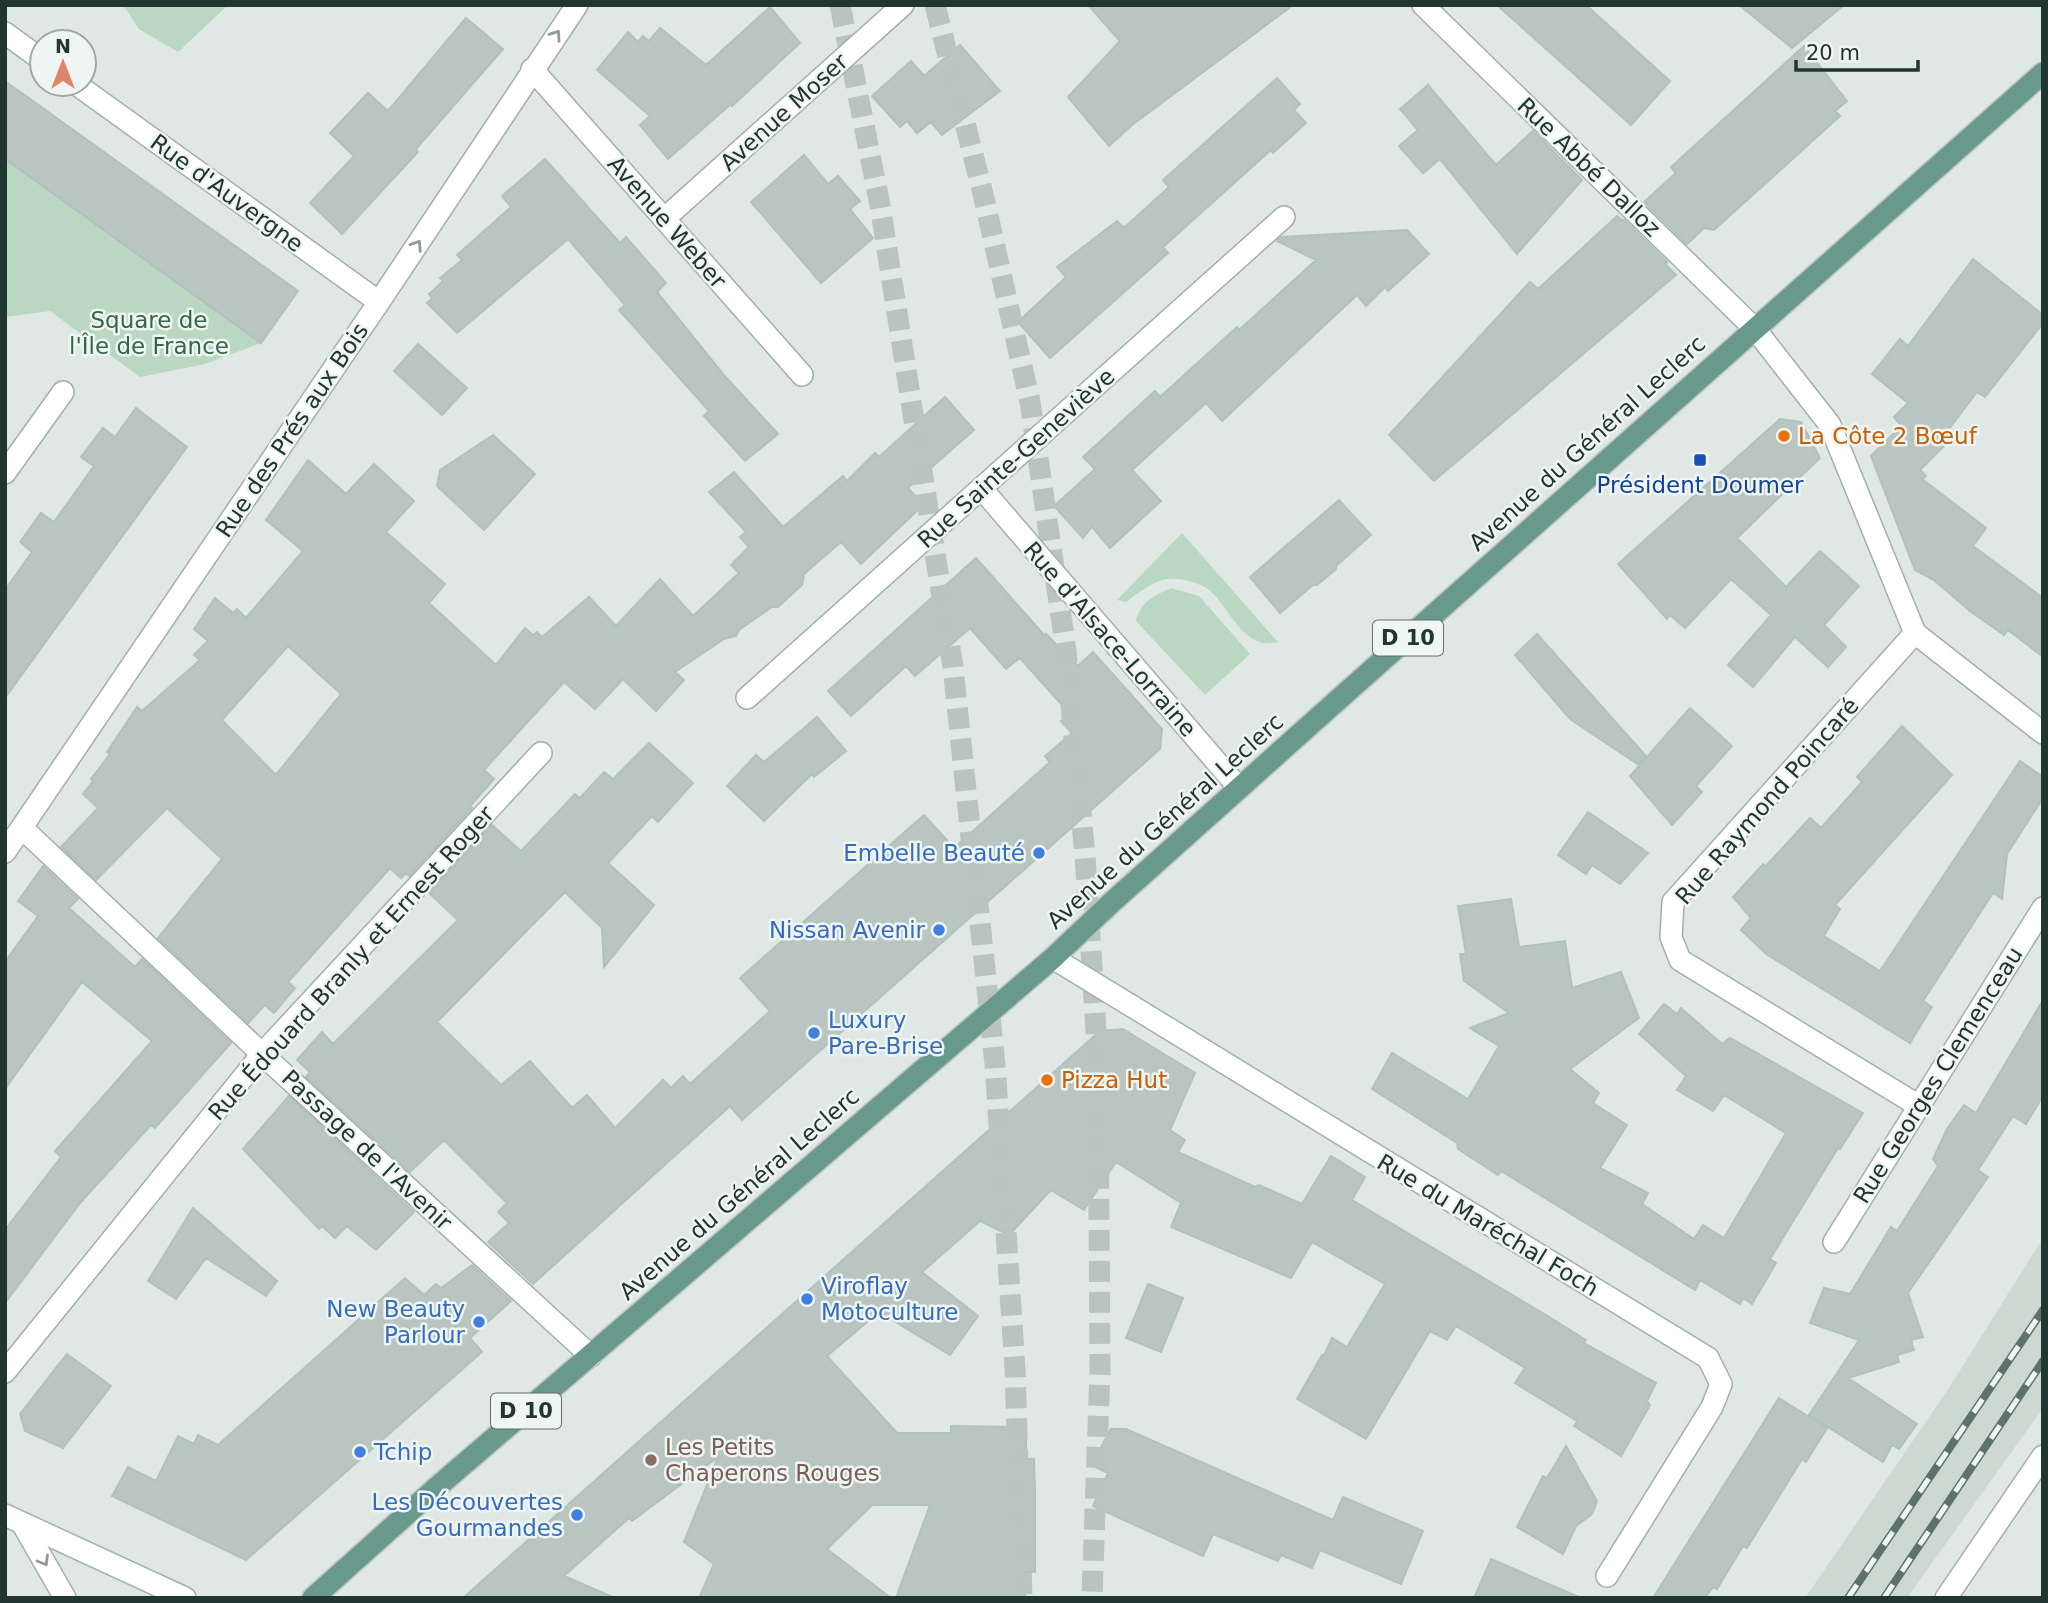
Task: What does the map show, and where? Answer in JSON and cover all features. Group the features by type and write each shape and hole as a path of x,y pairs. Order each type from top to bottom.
{"main road":[{"name":"Avenue du Général Leclerc","path":"313,1598 436,1488 1053,958 1239,788 2043,73"}],"street":[{"name":"Rue des Prés aux Bois","path":"5,852 379,302 577,5"},
{"name":"Avenue Moser","path":"664,219 903,5"},
{"name":"Rue Abbé Dalloz","path":"1423,5 1755,329 1830,425 1915,633"},
{"path":"5,33 28,50"},
{"name":"Avenue Weber","path":"532,69 802,375"},
{"name":"Rue d'Auvergne","path":"95,98 379,302"},
{"name":"Rue Sainte-Geneviève","path":"747,698 1284,217"},
{"path":"5,473 63,392"},
{"name":"Rue d'Alsace-Lorraine","path":"982,489 1239,788"},
{"path":"1915,633 2043,733"},
{"name":"Rue Raymond Poincaré","path":"1915,633 1673,902 1671,937 1680,960 1919,1106"},
{"name":"Rue Édouard Branly et Ernest Roger","path":"5,1372 262,1054 541,753"},
{"name":"Passage de l'Avenir","path":"22,828 262,1054 591,1356"},
{"name":"Rue Georges Clemenceau","path":"1834,1242 2043,908"},
{"name":"Rue du Maréchal Foch","path":"1053,958 1707,1358 1721,1384 1712,1407 1607,1576"},
{"path":"1946,1598 2043,1456"},
{"path":"14,1519 65,1598"},
{"path":"14,1519 185,1598"}],"shaded area":[{"path":"2043,1238 2043,1408 1907,1598 1805,1598 1947,1391"}],"green space":[{"path":"123,5 228,5 178,52 139,29"},
{"name":"Square de l'Île de France","path":"5,159 261,343 205,364 140,377 50,311 5,317"},
{"path":"1182,533 1278,642 1266,643 1246,635 1209,590 1190,582 1163,580 1126,602 1117,600"},
{"path":"1171,588 1199,596 1250,654 1205,695 1136,621 1145,604"}],"building":[{"path":"1088,5 1293,5 1132,125 1109,146 1068,97 1120,41"},
{"path":"1497,5 1586,5 1670,81 1631,125"},
{"path":"1739,5 1844,5 1792,48"},
{"path":"770,7 800,43 732,106 731,104 668,159 640,125 650,116 597,70 628,32 638,42 643,36 649,41 660,28 706,65"},
{"path":"466,18 503,49 416,149 418,152 342,234 310,203 354,156 330,133 368,93 388,111"},
{"path":"960,45 1000,91 942,135 931,122 917,133 907,121 900,127 872,96 911,61 924,76"},
{"path":"1804,46 1847,101 1835,111 1840,116 1714,230 1704,228 1687,244 1644,202 1676,173 1671,167"},
{"path":"1277,78 1300,104 1294,110 1306,123 1273,153 1271,150 1163,247 1168,253 1050,358 1018,322 1066,277 1057,267 1117,221 1124,228 1169,187 1163,180"},
{"path":"5,81 298,291 261,343 5,159"},
{"path":"1428,85 1496,165 1533,131 1582,180 1517,254 1440,159 1423,173 1399,146 1418,130 1400,109"},
{"path":"804,155 828,184 838,176 860,201 850,209 873,238 821,283 751,202"},
{"path":"545,159 620,243 626,237 666,283 657,292 723,374 778,434 745,461 704,416 709,411 619,310 625,305 568,239 457,333 427,303 432,298 429,294 443,281 440,278 462,260 457,255 511,207 502,196"},
{"path":"1617,216 1667,262 1665,264 1676,275 1434,481 1389,435 1530,282 1538,289"},
{"path":"1407,230 1429,254 1388,291 1385,287 1366,306 1357,295 1222,421 1206,403 1132,470 1161,501 1110,548 1092,527 1083,538 1054,506 1095,469 1083,457 1155,391 1160,397 1316,260 1277,241 1281,237"},
{"path":"1973,259 2043,315 2043,323 1985,397 1977,392 1943,437 1948,442 1920,470 1926,476 1922,479 1986,528 1973,546 2043,598 2043,657 2008,630 2004,635 1971,612 1934,580 1915,570 1871,456 1901,426 1894,417 1908,403 1872,374 1900,339 1908,346"},
{"path":"418,344 467,388 442,415 394,371"},
{"path":"945,397 974,430 908,488 923,505 861,564 841,542 804,574 802,585 778,607 772,607 739,630 736,636 724,639 675,672 684,680 656,711 623,679 595,709 564,682 484,770 494,779 470,806 472,808 409,876 406,873 401,878 390,868 288,982 295,988 274,1013 265,1005 248,1023 158,938 222,859 167,808 96,880 61,847 98,808 83,794 137,707 142,711 200,660 194,655 208,641 194,629 215,598 233,613 237,609 246,618 303,551 266,520 308,460 346,494 374,464 414,501 386,532 445,584 429,603 496,665 525,628 533,635 537,632 542,637 589,597 616,626 660,579 693,616 739,573 731,565 749,547 740,537 746,532 709,492 734,472 783,527 843,476 847,481 875,453 879,457","holes":["288,646 341,694 276,775 222,720"]},
{"path":"136,408 187,447 5,698 5,590 32,552 20,542 41,513 54,522 94,466 81,457 103,428 115,437"},
{"path":"1780,419 1801,422 1820,458 1737,538 1786,587 1820,551 1859,586 1824,625 1846,647 1828,667 1795,637 1753,687 1728,665 1771,615 1731,579 1685,628 1670,615 1667,619 1618,564"},
{"path":"493,435 535,474 484,530 437,486 440,470"},
{"path":"1339,500 1371,535 1336,566 1336,569 1280,613 1250,577"},
{"path":"976,558 1045,636 1046,634 1078,666 1093,652 1162,729 1160,749 742,1120 730,1106 533,1284 488,1242 509,1223 498,1212 507,1203 444,1140 410,1172 306,1077 310,1072 297,1060 322,1032 333,1044 458,920 429,893 492,825 521,851 575,794 580,798 604,772 613,779 649,743 693,783 658,822 652,816 608,863 654,905 604,967 602,928 565,892 437,1022 501,1085 530,1061 572,1108 587,1095 615,1128 663,1080 671,1088 683,1076 690,1084 770,1011 740,978 924,815 954,848 1050,762 1045,756 1072,733 1061,721 1070,714 1020,658 1006,669 970,628 915,676 906,666 851,716 828,691"},
{"path":"1537,634 1646,756 1639,765 1570,719 1515,655"},
{"path":"1690,708 1732,746 1696,786 1702,792 1672,825 1630,776"},
{"path":"817,717 846,751 814,777 812,774 764,821 727,786 756,755 764,762"},
{"path":"1902,726 1952,775 1835,905 1840,909 1824,936 1880,971 2020,761 2043,777 2043,798 2007,854 2002,899 1993,893 1923,1001 1932,1007 1910,1043 1766,954 1741,930 1751,918 1733,897 1810,818 1821,828 1862,782 1857,777"},
{"path":"1588,812 1648,853 1620,884 1592,865 1586,874 1558,855"},
{"path":"43,866 78,899 69,908 135,967 142,959 231,1043 155,1128 151,1125 80,1203 5,1303 5,1230 61,1157 55,1151 152,1041 82,982 5,1089 5,962 38,916 18,901"},
{"path":"1511,899 1519,947 1565,941 1572,988 1621,972 1639,1018 1570,1069 1599,1093 1593,1103 1627,1125 1600,1168 1648,1193 1642,1204 1694,1239 1703,1225 1724,1238 1786,1133 1724,1095 1713,1111 1677,1090 1686,1076 1639,1034 1664,1004 1677,1014 1681,1008 1722,1044 1730,1038 1863,1113 1840,1149 1838,1148 1770,1259 1776,1263 1752,1304 1743,1298 1740,1304 1700,1280 1695,1290 1501,1171 1498,1175 1458,1149 1457,1143 1372,1089 1392,1053 1468,1099 1499,1046 1470,1028 1509,1013 1464,981 1460,954 1466,954 1458,906"},
{"path":"2043,1000 2043,1096 2026,1124 2013,1116 1978,1170 1988,1177 1908,1293 1923,1337 1911,1340 1914,1350 1897,1355 1899,1362 1848,1378 1917,1424 1899,1449 1892,1445 1883,1462 1809,1415 1859,1340 1810,1323 1824,1288 1850,1294 1891,1227 1897,1231 1938,1166 1933,1159 1947,1129 1964,1105 1976,1113"},
{"path":"1123,1029 1195,1073 1170,1130 1185,1140 1178,1152 1255,1187 1259,1185 1302,1204 1331,1156 1365,1177 1352,1200 1546,1315 1586,1340 1584,1343 1656,1383 1647,1401 1650,1405 1621,1456 1574,1426 1577,1421 1515,1383 1525,1368 1456,1326 1447,1340 1430,1331 1366,1439 1297,1399 1332,1338 1347,1347 1385,1284 1312,1242 1291,1278 1171,1227 1181,1203 1116,1162 1084,1210 1051,1190 1009,1235 980,1221 922,1272 978,1316 950,1355 879,1312 827,1356 897,1433 951,1433 951,1426 1026,1427 1026,1459 1034,1459 1035,1572 1025,1572 1025,1598 896,1598 930,1505 872,1505 827,1549 891,1598 699,1598 714,1564 684,1542 718,1457 632,1521 629,1518 564,1576 615,1598 463,1598 1100,1031"},
{"path":"289,1096 414,1212 376,1250 347,1226 335,1238 322,1226 319,1229 243,1149"},
{"path":"193,1208 277,1281 266,1296 206,1258 176,1299 148,1281"},
{"path":"472,1265 511,1301 470,1338 482,1352 246,1560 112,1496 128,1467 156,1481 178,1436 194,1444 198,1435 218,1445 405,1278 424,1295 436,1284 441,1288"},
{"path":"1148,1284 1183,1298 1161,1352 1126,1338"},
{"path":"67,1354 111,1386 63,1448 25,1431 20,1414"},
{"path":"1779,1398 1827,1428 1806,1462 1802,1459 1747,1548 1743,1546 1717,1589 1713,1587 1705,1598 1653,1598"},
{"path":"1111,1429 1126,1429 1333,1520 1343,1497 1423,1531 1401,1584 1320,1550 1312,1568 1281,1555 1278,1561 1213,1534 1203,1556 1093,1506 1108,1473 1091,1465"},
{"path":"1566,1446 1597,1501 1592,1514 1576,1526 1563,1554 1517,1527 1543,1476 1547,1478"},
{"path":"1491,1559 1581,1598 1474,1598"}],"tunnel":[{"path":"840,5 880,205 953,667 995,1064 1015,1369 1022,1598"},
{"path":"935,5 984,198 1030,402 1066,651 1085,856 1098,1063 1100,1370 1092,1598"}],"railway":[{"path":"1848,1598 2043,1310"},
{"path":"1884,1598 2043,1361"}],"place":[{"name":"La Côte 2 Bœuf","path":"1784,436"},
{"name":"Président Doumer","path":"1700,460"},
{"name":"Embelle Beauté","path":"1039,853"},
{"name":"Nissan Avenir","path":"939,930"},
{"name":"Luxury Pare-Brise","path":"814,1033"},
{"name":"Pizza Hut","path":"1047,1080"},
{"name":"Viroflay Motoculture","path":"807,1299"},
{"name":"New Beauty Parlour","path":"479,1322"},
{"name":"Tchip","path":"360,1452"},
{"name":"Les Petits Chaperons Rouges","path":"651,1460"},
{"name":"Les Découvertes Gourmandes","path":"577,1515"}]}
